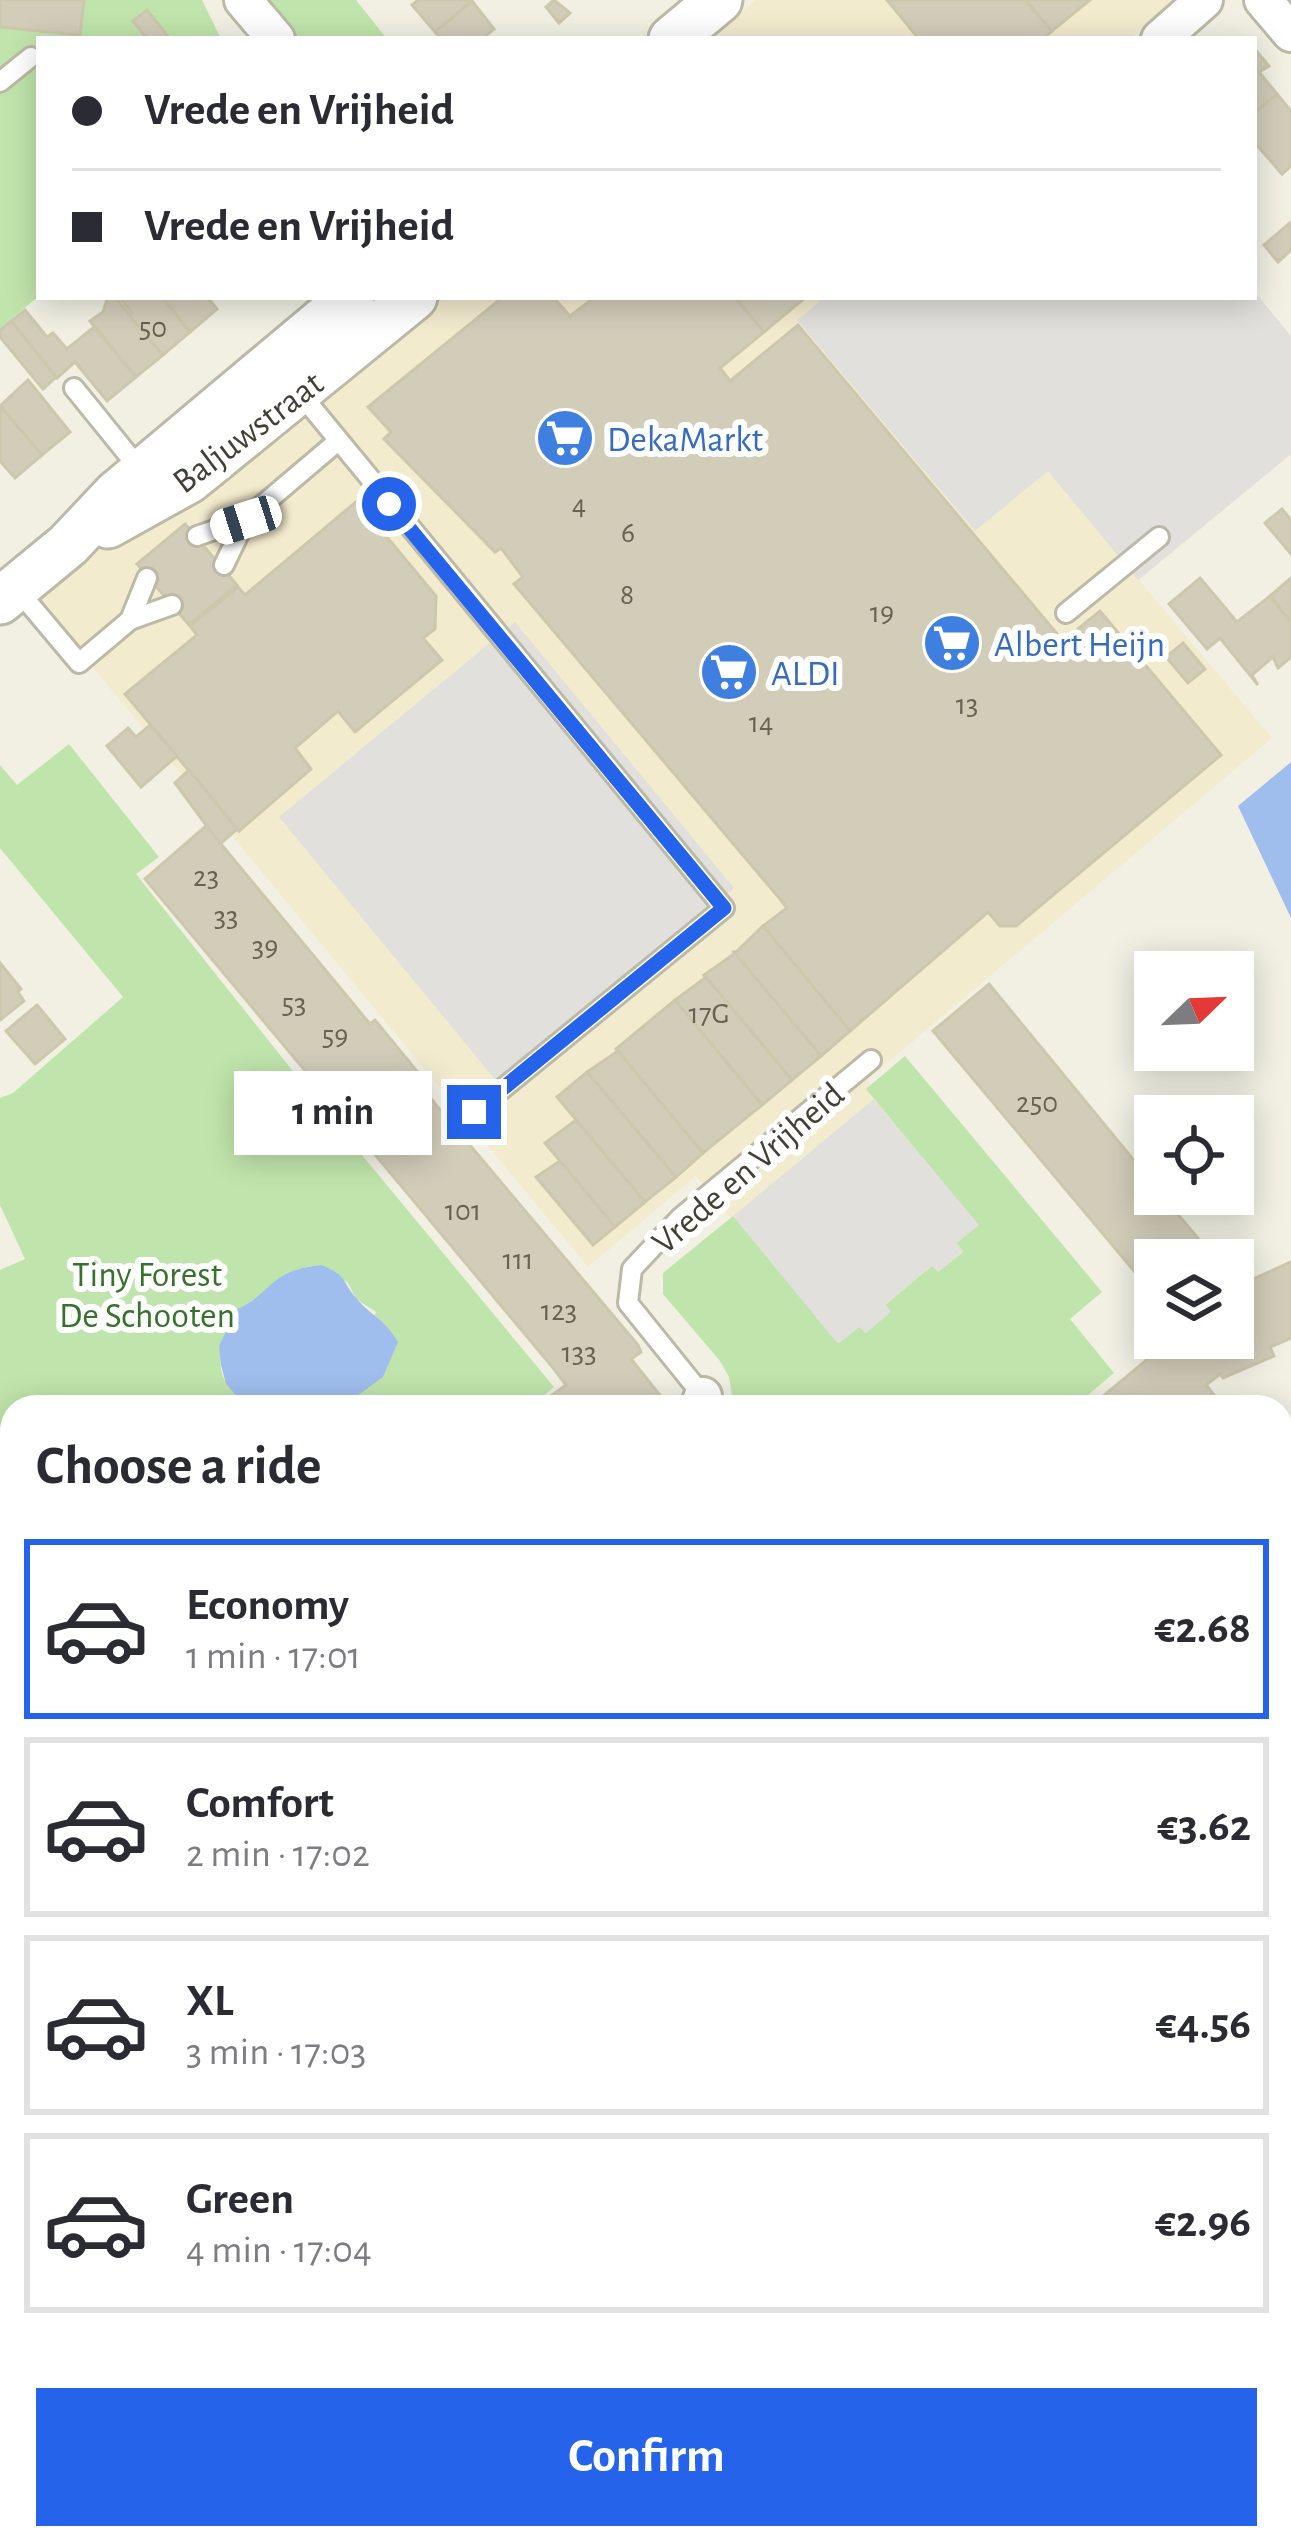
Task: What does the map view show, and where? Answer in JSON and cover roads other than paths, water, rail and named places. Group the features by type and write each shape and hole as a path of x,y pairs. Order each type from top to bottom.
{"street":[{"path":"243,0 273,36"},
{"path":"676,36 719,0"},
{"path":"1163,36 1204,0"},
{"path":"1263,0 1291,33"},
{"name":"Baljuwstraat","path":"68,545 189,480 286,377 349,300"},
{"name":"Baljuwstraat","path":"8,595 68,545 142,472 409,300"}],"lane":[{"path":"0,82 32,57"},
{"path":"286,377 724,908 474,1112"},
{"path":"74,388 142,472"},
{"path":"197,536 246,520 338,441"},
{"path":"224,565 246,520"},
{"path":"1066,614 1159,537"},
{"path":"130,620 147,578"},
{"path":"8,595 80,663 130,620 172,605"},
{"name":"Vrede en Vrijheid","path":"697,1395 628,1303 632,1269 680,1218 871,1060"}],"water":[{"path":"1291,762 1291,918 1238,806"},
{"path":"321,1265 340,1275 388,1328 398,1342 383,1377 358,1395 236,1395 226,1384 219,1346 237,1309 281,1277"}],"place":[{"name":"DekaMarkt","path":"565,438"},
{"name":"Albert Heijn","path":"952,643"},
{"name":"ALDI","path":"729,672"}],"park label":[{"name":"Tiny Forest De Schooten","path":"147,1294"}]}
